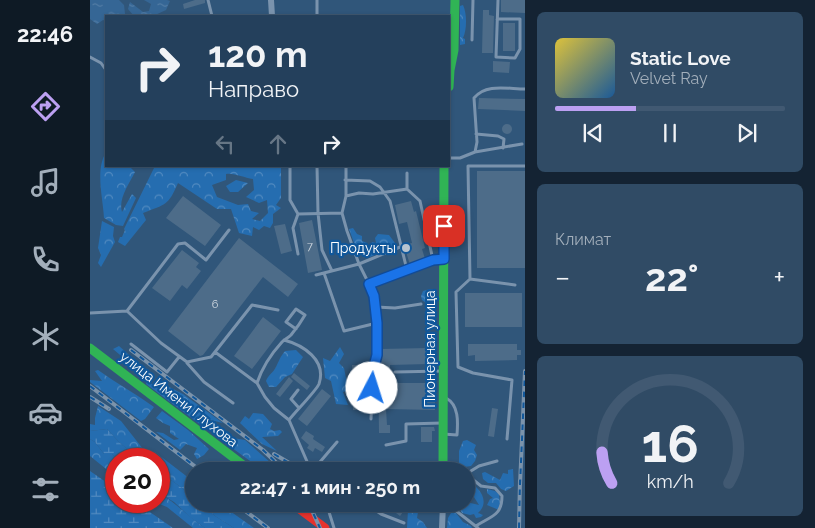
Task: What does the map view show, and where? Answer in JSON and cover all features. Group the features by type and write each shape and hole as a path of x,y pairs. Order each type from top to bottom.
{"street":[{"path":"271,0 272,15"},
{"path":"450,72 455,42 455,0"},
{"name":"Пионерная улица","path":"443,462 444,167"},
{"name":"улица Имени Глухова","path":"90,348 239,462"},
{"path":"304,512 325,528"},
{"path":"442,512 442,528"}],"lane":[{"path":"208,0 212,15"},
{"path":"317,0 317,15"},
{"path":"472,40 473,0"},
{"path":"497,19 520,19 520,49 515,58 496,57 497,19 498,0"},
{"path":"90,57 101,63 105,69"},
{"path":"475,152 477,142 474,98 484,89 525,89"},
{"path":"476,134 498,136 504,139 503,148"},
{"path":"450,158 460,158 475,152 522,144"},
{"path":"507,439 512,380 473,373 458,368 456,292 470,279 468,166 525,166"},
{"path":"290,167 290,200 298,214 293,228 298,254"},
{"path":"318,167 318,213 322,250 332,271"},
{"path":"346,167 346,196 342,212 359,264 374,296 376,307 377,355 373,370 371,419"},
{"path":"407,173 407,189 420,201 433,260"},
{"path":"345,180 370,180 380,187 390,201 407,270"},
{"path":"346,196 407,189"},
{"path":"298,214 342,212"},
{"path":"127,311 178,244 185,243 206,260 229,230"},
{"path":"316,275 359,264 400,247"},
{"path":"369,284 433,260 444,259"},
{"path":"324,273 344,331 377,323"},
{"path":"470,279 515,285"},
{"path":"376,307 395,308 421,304"},
{"path":"187,362 211,358 252,305 278,310"},
{"path":"256,383 262,368 283,340 289,337 296,329 305,315 296,309 286,322 296,329"},
{"path":"90,313 127,311 161,343 187,362 204,382 232,403"},
{"path":"283,340 295,343 310,352 316,360 320,372 319,385 289,420"},
{"path":"131,344 167,372 179,357"},
{"path":"215,352 256,383 274,408 289,420 307,462"},
{"path":"395,372 443,371"},
{"path":"298,390 291,399 299,408"},
{"path":"443,396 452,402 458,423 457,435 443,434"},
{"path":"386,445 406,441 406,424 443,423"},
{"path":"322,462 337,442"},
{"path":"475,468 498,461"},
{"path":"458,512 477,527 498,514 502,506 502,496 495,488 481,486 475,481"},
{"path":"329,512 334,528"},
{"path":"378,512 404,524"}],"green space":[{"path":"463,5 466,17 463,38 465,39 465,44 460,45 460,6"},
{"path":"105,154 105,167 130,167 135,172 123,197 122,212 132,194 136,198 123,226 116,225 104,218 100,184"},
{"path":"155,167 281,167 281,198 276,205 281,208 273,214 273,223 270,228 264,226 259,230 253,227 252,236 239,233 231,209 217,209 178,183 169,200 157,208 143,213 146,220 125,246 118,242","holes":["226,174 253,179 254,190 246,197 259,203 267,200 268,213 260,221 252,219 259,213 251,211 248,204 238,205 217,197 212,185 226,180"]},
{"path":"236,180 248,183 238,192 230,192 226,186"},
{"path":"102,221 114,227 113,236 115,242 101,267 98,263 101,255 98,248"},
{"path":"353,228 357,234 362,236 362,241 367,243 367,249 362,254 357,251 349,229"},
{"path":"378,234 389,235 395,243 391,248 370,257 368,251 372,242 376,243 375,238"},
{"path":"435,290 435,303 426,303 422,300 423,291"},
{"path":"119,346 147,371 138,370 113,349"},
{"path":"340,347 344,354 339,363 344,368 347,383 353,384 353,389 343,392 348,405 336,404 331,381 325,378 323,358 330,361"},
{"path":"296,350 303,357 292,374 285,377 276,387 269,387 266,381 283,353"},
{"path":"98,370 154,407 145,419 141,421 90,382 90,380 102,381 95,371"},
{"path":"147,381 158,388 165,385 183,394 223,423 206,419 205,428 146,384"},
{"path":"98,406 121,421 142,448 126,448 107,429 90,431 90,424 95,425"},
{"path":"162,411 188,430 209,449 204,455 197,459 194,454 197,448 186,444 180,450 156,432 163,433 174,440 179,439 170,433 170,426 156,418"},
{"path":"253,413 263,414 272,424 270,429 282,432 278,436 262,437 277,451 262,444 240,423 245,416 249,419"},
{"path":"107,429 126,448 105,448 104,454 95,442 90,439 90,431"},
{"path":"222,435 229,441 233,438 245,440 270,462 252,462 217,437"},
{"path":"90,439 105,454 105,468 90,456"},
{"path":"467,440 476,445 474,450 477,455 474,462 459,462 459,451 463,441"},
{"path":"170,464 185,475 185,490 170,479"},
{"path":"513,469 514,486 506,491 501,489 496,483 488,483 483,479 482,473 485,472 500,480 503,473 508,474 508,470"},
{"path":"90,471 105,481 105,513 151,513 173,528 90,528"},
{"path":"170,479 185,490 185,512 211,512 234,528 205,528 190,517 170,500"},
{"path":"475,485 483,499 482,508 478,513 483,515 476,518 474,514 470,515 461,512 475,512 475,504 479,505 475,499"},
{"path":"487,489 499,494 499,510 487,505 490,499 493,498 487,493"},
{"path":"170,500 205,528 193,528 170,509"},
{"path":"211,512 231,512 254,528 234,528"},
{"path":"408,512 418,512 417,518 427,528 407,528"},
{"path":"451,513 456,513 463,522 472,528 447,528 448,518"}],"water":[{"path":"90,0 119,0 124,5 124,15 105,15 105,21 97,24 90,19"},
{"path":"144,0 170,1 166,10 155,15 133,15 128,9 130,2 143,12 149,11 151,4"}],"building":[{"path":"195,0 205,0 205,3 184,9 183,4"},
{"path":"501,0 525,0 525,13 501,12"},
{"path":"483,10 489,10 489,15 494,16 493,53 482,53"},
{"path":"503,23 515,23 515,51 503,51"},
{"path":"493,61 510,62 509,73 493,72"},
{"path":"479,98 525,99 525,111 478,109"},
{"path":"505,124 509,124 512,129 511,133 505,134 502,131 502,127"},
{"path":"477,171 525,171 525,268 477,268"},
{"path":"183,196 221,225 205,246 166,218"},
{"path":"411,201 414,212 416,211 425,248 422,249 425,259 410,265 404,245 412,243 407,222 399,224 395,205"},
{"path":"312,220 322,270 308,273 299,223"},
{"path":"285,224 292,251 281,254 274,226"},
{"path":"239,238 298,284 288,297 263,277 203,355 200,356 168,331"},
{"path":"182,250 199,263 196,267 201,271 187,289 182,285 170,301 152,288"},
{"path":"465,293 522,293 522,327 465,327"},
{"path":"263,317 281,331 252,369 234,356"},
{"path":"468,344 517,344 517,350 521,350 521,355 517,355 517,360 475,361 475,355 468,356"},
{"path":"428,348 428,364 390,365 390,383 435,383 435,410 386,409 387,425 390,425 390,433 379,433 378,363 380,349"},
{"path":"352,365 364,365 364,410 353,410"},
{"path":"294,373 310,386 307,390 291,377"},
{"path":"289,377 293,381 280,397 276,394"},
{"path":"322,389 331,396 307,426 298,419"},
{"path":"492,408 498,409 494,437 488,436"},
{"path":"421,427 434,427 435,431 432,431 432,442 421,442"},
{"path":"306,431 314,436 313,439 325,447 322,452 315,448 313,452 307,448 309,445 301,438"},
{"path":"395,512 403,512 400,516"}],"railway":[{"path":"131,350 263,450 276,462"},
{"path":"520,485 525,371"},
{"path":"90,386 189,462"},
{"path":"90,397 109,409"},
{"path":"274,454 288,462"},
{"path":"519,528 520,480"},
{"path":"247,512 268,528"},
{"path":"313,512 320,528"}],"traffic: fast":[{"path":"450,70 454,50 455,0"},
{"path":"443,462 444,167"},
{"path":"90,348 239,462"}],"traffic: jam":[{"path":"304,512 325,528"}],"place":[{"name":"Продукты","path":"406,248"}],"route":[{"path":"372,388 373,370 377,355 377,323 374,296 369,284 433,260 444,259 444,226"}]}
